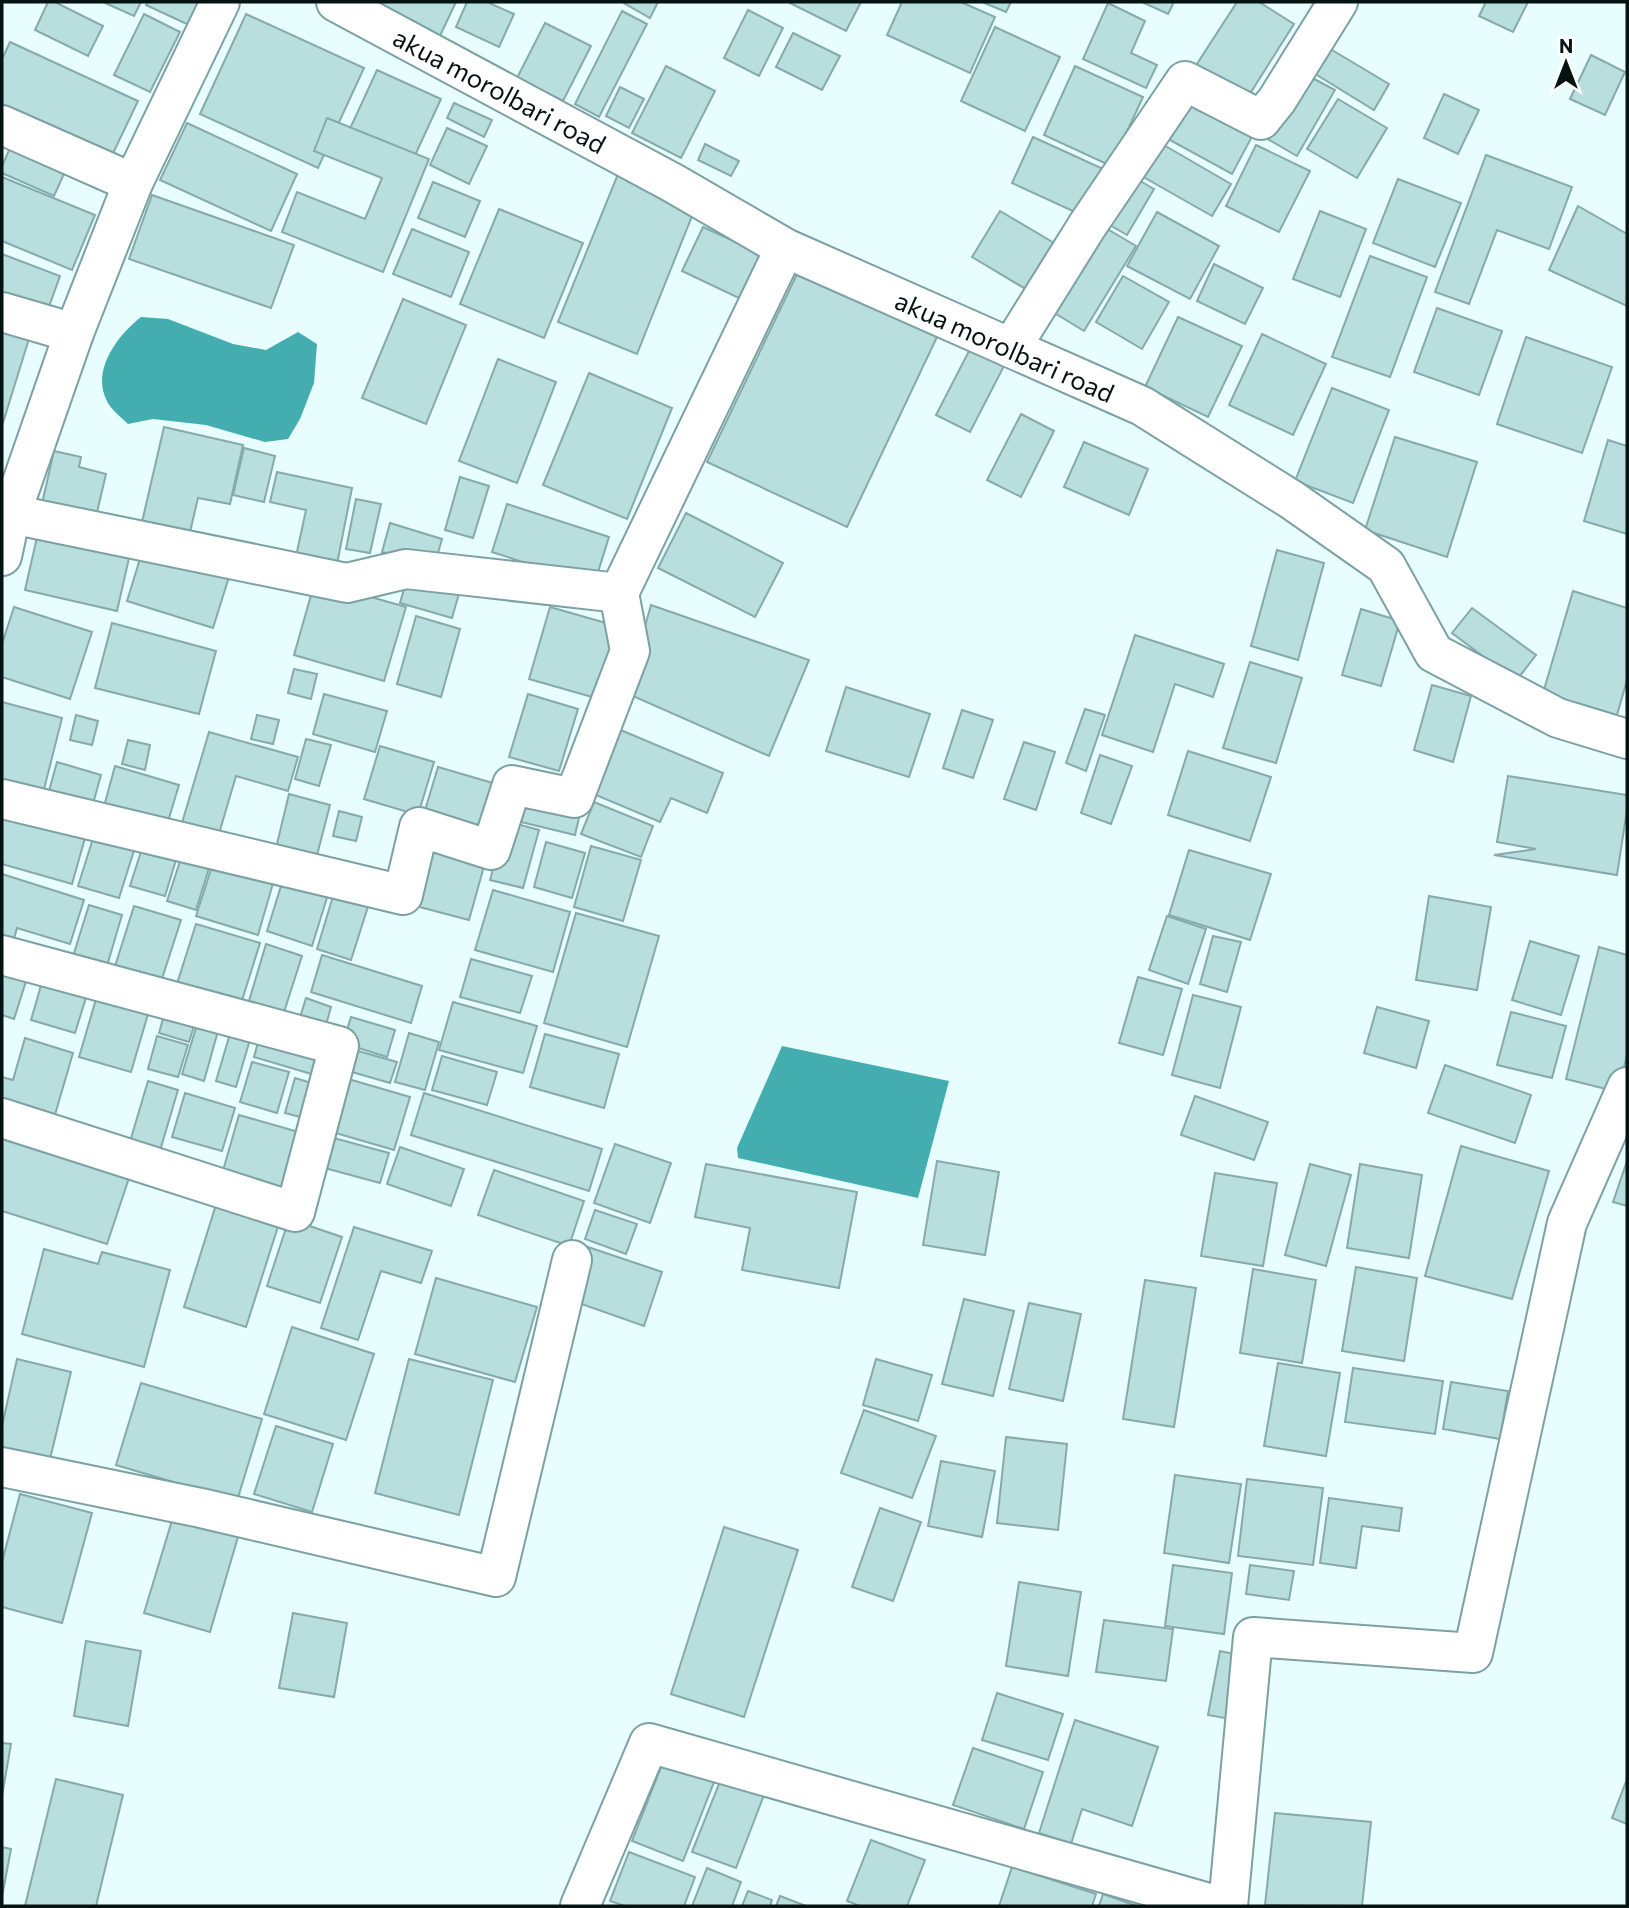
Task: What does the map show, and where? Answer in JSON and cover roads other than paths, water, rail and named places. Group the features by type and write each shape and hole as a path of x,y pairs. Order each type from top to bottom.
{"street":[{"path":"2,556 11,514 74,333 133,183 220,2"},
{"name":"akua morolbari road","path":"336,2 673,183 785,248 1142,406 1292,500 1386,566 1434,653 1558,718 1627,739"},
{"path":"1011,348 1087,226 1185,81 1261,120 1278,100 1338,2"},
{"path":"2,125 133,183"},
{"path":"2,799 403,895 419,827 491,850 512,785 574,798 630,650 619,593 785,248"},
{"path":"2,312 74,333"},
{"path":"11,514 347,583 405,569 619,593"},
{"path":"2,956 339,1046 295,1212 2,1118"},
{"path":"1228,1906 1253,1637 1473,1653 1567,1223 1627,1087"},
{"path":"2,1467 201,1508 496,1577 572,1260"},
{"path":"580,1906 649,1743 1219,1906"}],"water":[{"path":"141,317 168,319 233,344 266,350 298,332 317,344 314,383 300,419 288,439 265,442 206,425 153,419 128,424 108,403 102,376 116,343"},
{"path":"782,1046 949,1081 918,1198 738,1158 737,1148"}]}
